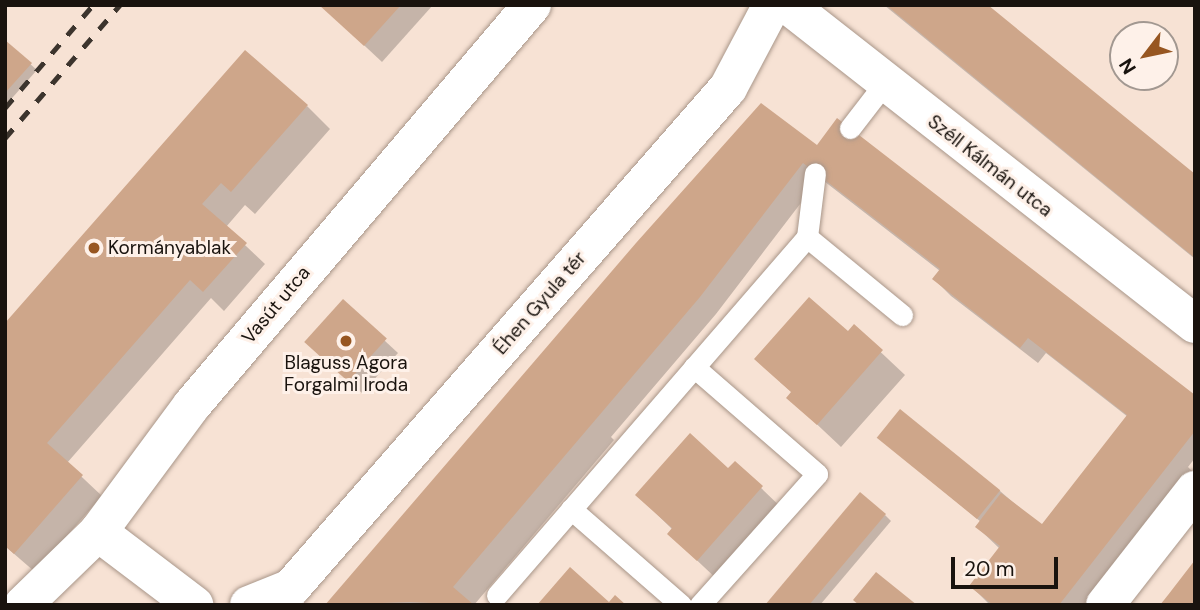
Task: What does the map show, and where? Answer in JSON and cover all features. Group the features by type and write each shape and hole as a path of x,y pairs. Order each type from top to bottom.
{"street":[{"name":"Vasút utca","path":"23,605 98,532 192,405 532,5"},
{"name":"Éhen Gyula tér","path":"249,605 289,596 728,88 772,5"},
{"name":"Széll Kálmán utca","path":"788,5 884,84 1195,324"},
{"path":"1105,605 1195,490"},
{"path":"98,532 194,605"}],"lane":[{"path":"850,128 884,84"},
{"path":"497,595 807,237 815,173"},
{"path":"807,237 902,315"},
{"path":"694,367 817,474 700,605"},
{"path":"571,509 681,605"}],"building":[{"path":"319,5 401,5 364,46"},
{"path":"886,5 988,5 1195,174 1195,258"},
{"path":"5,40 32,63 5,93"},
{"path":"245,50 308,105 231,192 221,183 202,204 247,243 203,292 190,280 47,443 83,475 14,554 5,546 5,323"},
{"path":"761,103 817,145 837,118 1195,395 1195,431 1059,605 993,605 969,586 1000,546 975,527 1001,493 1042,524 1127,415 1028,338 1020,348 932,279 940,269 803,163 700,297 453,587 474,605 410,602 325,605 636,243"},
{"path":"809,297 848,331 854,324 883,350 817,425 786,398 791,392 754,359"},
{"name":"Blaguss Agora Forgalmi Iroda","path":"343,299 387,338 348,382 304,342"},
{"path":"900,409 1000,490 977,519 877,438"},
{"path":"690,433 728,468 735,461 763,486 697,561 667,534 672,528 635,495"},
{"path":"860,492 886,514 809,605 765,605"},
{"path":"1195,560 1195,605 1160,605 1168,595"},
{"path":"570,567 609,602 615,595 626,605 537,605"},
{"path":"876,572 917,605 859,605 853,600"}],"railway":[{"path":"5,108 93,5"},
{"path":"5,138 120,5"}],"place":[{"name":"Kormányablak","path":"94,248"},
{"name":"Blaguss Agora Forgalmi Iroda","path":"346,341"}]}
